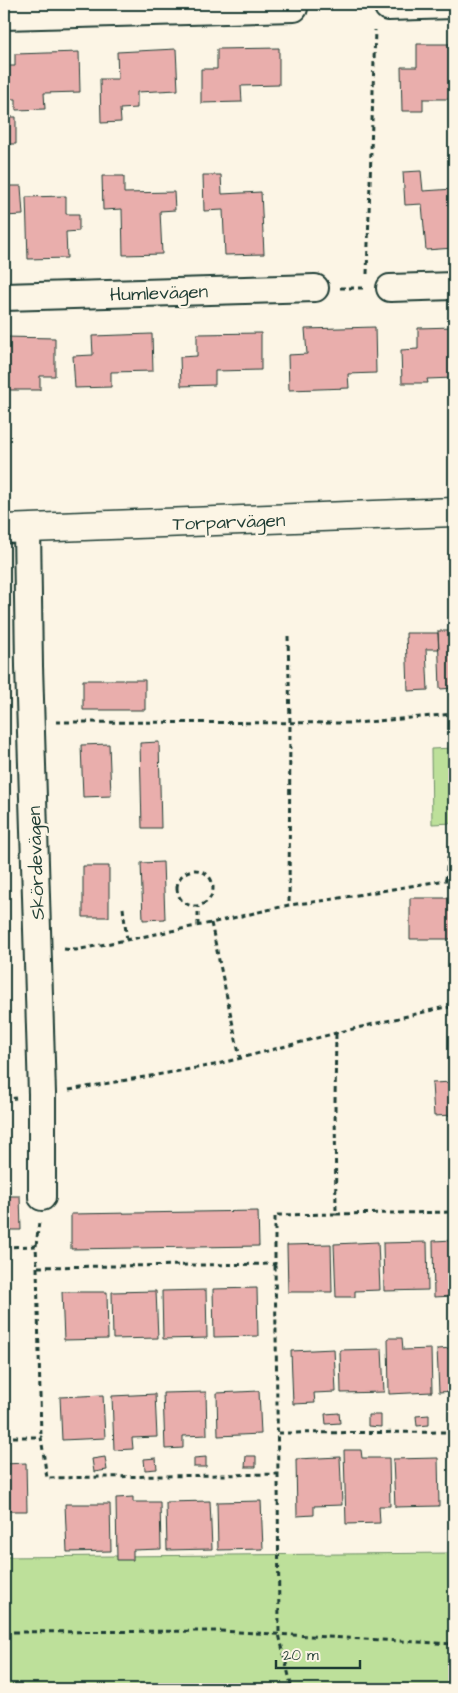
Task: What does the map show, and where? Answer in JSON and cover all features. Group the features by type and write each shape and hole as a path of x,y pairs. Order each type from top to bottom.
{"street":[{"path":"382,7 454,5"},
{"path":"4,16 294,8"},
{"path":"374,285 454,286"},
{"name":"Humlevägen","path":"4,297 315,288"},
{"name":"Torparvägen","path":"15,529 454,512"},
{"name":"Skördevägen","path":"15,529 31,722 42,1094 42,1197"}],"path":[{"path":"294,8 382,7 374,285 315,288"},
{"path":"288,636 290,723 289,905"},
{"path":"31,722 356,723 454,714"},
{"path":"446,880 448,858 454,854"},
{"path":"191,870 205,873 214,885 210,899 198,907 184,904 176,892 179,878 191,870"},
{"path":"38,948 76,950 198,926 289,905 454,880"},
{"path":"198,907 198,926"},
{"path":"123,908 127,940"},
{"path":"211,923 240,1058"},
{"path":"4,1100 214,1065 336,1032 441,1008 454,1007"},
{"path":"336,1032 336,1214"},
{"path":"292,1689 279,1634 275,1215 454,1212"},
{"path":"4,1247 36,1246 41,1437 47,1478 278,1474"},
{"path":"37,1267 276,1264"},
{"path":"278,1433 454,1432"},
{"path":"4,1438 41,1437"},
{"path":"4,1632 219,1631 454,1644"}],"green space":[{"path":"454,748 454,823 432,824 431,749"},
{"path":"454,1553 454,1689 4,1689 4,1557"}],"building":[{"path":"417,44 454,44 454,99 423,99 423,111 402,111 401,67 417,67"},
{"path":"279,48 279,85 241,86 242,102 201,103 201,69 217,69 217,49"},
{"path":"176,49 178,90 137,92 137,108 120,109 121,122 101,123 100,79 118,79 117,52"},
{"path":"79,52 80,92 44,93 45,109 16,110 16,99 4,99 4,66 15,66 15,54"},
{"path":"4,117 16,117 16,144 4,144"},
{"path":"421,171 423,191 454,189 454,248 426,250 422,204 405,205 403,172"},
{"path":"203,175 221,175 222,194 261,192 264,254 225,255 223,210 204,211"},
{"path":"102,176 124,176 124,193 174,192 175,210 160,211 162,254 123,255 122,209 103,210"},
{"path":"4,186 21,186 23,215 4,216"},
{"path":"66,196 66,214 79,214 79,231 66,232 67,258 28,259 26,197"},
{"path":"375,327 376,373 348,374 349,388 289,390 288,355 307,354 305,329"},
{"path":"454,327 454,378 427,379 428,383 402,383 401,350 418,349 418,328"},
{"path":"261,333 261,370 215,371 215,385 181,386 180,357 197,356 197,334"},
{"path":"152,334 153,371 111,372 111,387 75,388 73,356 93,355 92,336"},
{"path":"4,337 55,338 55,376 40,376 40,390 4,390"},
{"path":"438,631 454,631 454,688 440,689"},
{"path":"406,633 438,633 439,649 426,649 428,690 408,691"},
{"path":"83,680 145,680 145,710 83,710"},
{"path":"159,742 161,828 142,828 140,743"},
{"path":"109,744 111,796 83,797 81,745"},
{"path":"163,862 165,919 143,920 141,863"},
{"path":"83,866 109,866 109,917 83,917"},
{"path":"410,898 454,898 454,939 410,939"},
{"path":"454,1082 454,1115 434,1116 432,1083"},
{"path":"4,1196 20,1196 21,1230 4,1230"},
{"path":"258,1211 259,1246 71,1249 71,1214"},
{"path":"454,1240 454,1296 434,1297 433,1241"},
{"path":"378,1242 380,1290 355,1291 355,1297 336,1297 334,1244"},
{"path":"427,1242 428,1290 384,1291 383,1243"},
{"path":"331,1244 332,1292 288,1292 287,1245"},
{"path":"257,1288 258,1336 214,1337 213,1289"},
{"path":"206,1290 207,1338 163,1339 162,1291"},
{"path":"156,1291 158,1338 113,1339 112,1292"},
{"path":"62,1292 107,1292 108,1339 64,1340"},
{"path":"388,1338 402,1338 403,1350 431,1349 432,1392 389,1394"},
{"path":"454,1348 454,1391 439,1392 437,1349"},
{"path":"334,1349 336,1392 314,1393 315,1403 293,1404 291,1351"},
{"path":"382,1349 384,1392 341,1393 340,1350"},
{"path":"259,1391 261,1434 218,1436 217,1393"},
{"path":"206,1392 207,1435 183,1436 183,1448 165,1449 163,1393"},
{"path":"155,1394 157,1437 132,1438 133,1449 114,1450 112,1396"},
{"path":"103,1395 105,1438 62,1440 60,1397"},
{"path":"339,1413 340,1423 326,1424 325,1414"},
{"path":"368,1415 381,1415 381,1427 368,1426"},
{"path":"429,1415 429,1425 417,1426 416,1416"},
{"path":"344,1450 361,1450 362,1458 389,1458 390,1506 379,1506 380,1523 346,1524"},
{"path":"246,1456 256,1456 256,1467 245,1467"},
{"path":"105,1457 107,1470 94,1472 92,1459"},
{"path":"206,1457 206,1467 194,1467 194,1458"},
{"path":"340,1457 342,1505 314,1506 314,1515 297,1516 296,1459"},
{"path":"156,1458 157,1469 145,1470 144,1459"},
{"path":"438,1458 439,1506 395,1507 393,1459"},
{"path":"26,1463 27,1511 4,1511 4,1464"},
{"path":"133,1497 133,1502 160,1502 161,1549 133,1550 133,1560 117,1560 116,1498"},
{"path":"210,1501 212,1549 167,1550 166,1502"},
{"path":"261,1501 263,1549 218,1550 217,1502"},
{"path":"65,1504 110,1504 111,1551 67,1552"}]}
